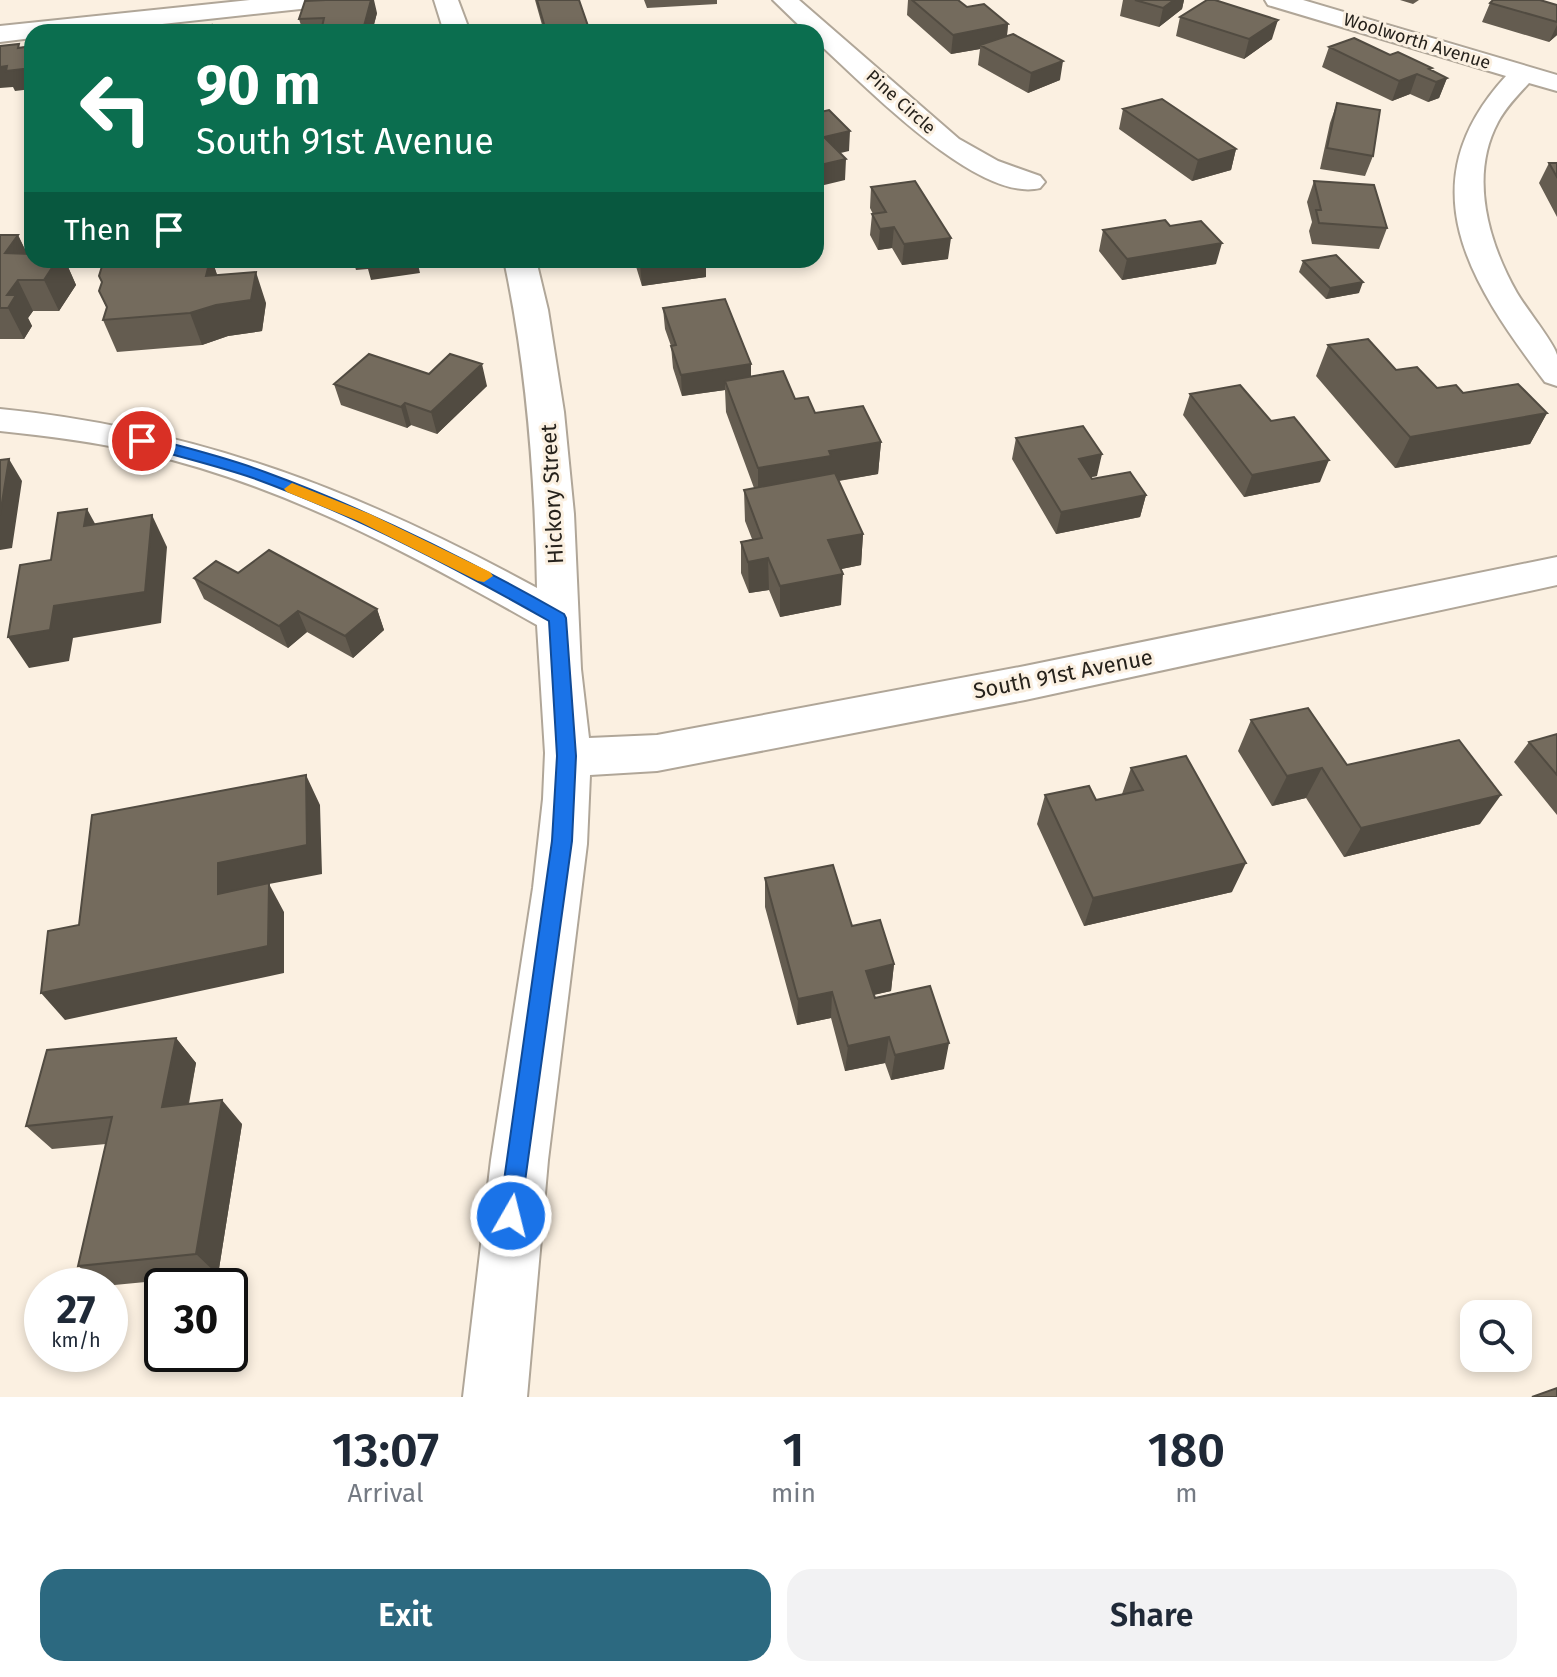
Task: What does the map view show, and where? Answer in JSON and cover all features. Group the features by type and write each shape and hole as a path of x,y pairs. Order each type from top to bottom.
{"street":[{"path":"94,24 319,0"},
{"path":"446,0 454,24"},
{"name":"Pine Circle","path":"785,0 812,24"},
{"name":"Woolworth Avenue","path":"1277,0 1557,83"},
{"path":"0,34 24,31"},
{"name":"Pine Circle","path":"824,34 949,145 986,168 1030,182"},
{"path":"1524,73 1491,111 1479,132 1470,183 1473,220 1484,258 1503,299 1525,335 1557,375"},
{"name":"Hickory Street","path":"495,1397 511,1216 562,841 566,756 550,420 539,343 522,268"},
{"path":"0,420 82,429 142,441 257,474 364,518 454,560 558,618"},
{"name":"South 91st Avenue","path":"566,756 613,757 672,750 1025,683 1557,571"}],"building":[{"path":"371,0 365,24 323,24 324,18 299,19 305,1"},
{"path":"537,0 579,0 587,24 544,24"},
{"path":"912,0 958,0 967,7 984,4 1008,24 953,35"},
{"path":"1135,0 1174,0 1163,8"},
{"path":"1207,0 1278,20 1249,39 1180,17"},
{"path":"1493,0 1540,0 1557,5 1557,22 1490,3"},
{"path":"1013,34 1063,61 1031,73 980,45"},
{"path":"1354,38 1390,55 1398,52 1447,78 1436,82 1417,74 1399,81 1329,47"},
{"path":"19,44 18,48 24,47 24,69 6,71 7,66 0,67 0,46"},
{"path":"1162,99 1236,149 1198,160 1123,109"},
{"path":"1337,103 1380,110 1373,156 1327,148"},
{"path":"829,110 850,131 824,137 824,111"},
{"path":"824,137 846,159 824,164"},
{"path":"1549,163 1557,163 1557,177"},
{"path":"915,181 951,238 904,244 894,227 880,229 872,214 886,212 871,187"},
{"path":"1314,181 1374,185 1387,228 1319,223 1316,210 1321,210"},
{"path":"1165,220 1170,226 1201,221 1222,243 1127,259 1103,230"},
{"path":"0,235 18,235 5,253 24,254 24,268 52,268 44,280 18,280 7,295 16,295 8,308 0,308"},
{"path":"1336,255 1363,282 1330,288 1303,261"},
{"path":"101,268 208,268 206,276 256,272 251,300 216,305 190,313 103,320 107,307 99,291 102,282 99,276"},
{"path":"725,299 751,364 681,375 671,346 676,345 663,308"},
{"path":"1368,339 1396,370 1417,367 1437,388 1456,385 1463,393 1518,384 1547,413 1410,437 1328,345"},
{"path":"369,354 429,374 450,354 482,364 431,412 405,403 401,407 334,384"},
{"path":"783,371 795,399 808,397 815,413 863,406 881,442 829,451 831,456 758,468 725,381"},
{"path":"1240,385 1271,421 1294,417 1329,460 1252,475 1190,394"},
{"path":"1083,426 1102,454 1079,459 1092,479 1130,472 1146,495 1061,512 1016,438"},
{"path":"9,459 0,515 0,460"},
{"path":"835,473 863,534 828,540 843,574 780,586 768,558 748,562 741,542 762,538 744,490"},
{"path":"87,509 84,526 152,515 145,592 54,606 50,630 8,637 20,565 51,560 58,513"},
{"path":"269,550 377,609 345,636 298,611 279,626 194,578 216,561 238,573"},
{"path":"1308,708 1347,765 1459,740 1501,795 1361,828 1322,768 1287,776 1251,720"},
{"path":"1557,734 1557,775 1529,742"},
{"path":"1186,756 1246,863 1093,898 1045,795 1089,786 1096,800 1143,790 1131,768"},
{"path":"306,775 307,845 218,863 218,894 269,883 268,946 41,993 48,931 79,925 92,815"},
{"path":"833,865 852,926 880,920 894,964 866,971 875,998 930,986 949,1043 895,1055 889,1037 848,1046 832,992 798,999 765,878"},
{"path":"176,1038 162,1107 222,1100 196,1254 78,1266 112,1117 26,1126 47,1050"},
{"path":"1557,1388 1557,1397 1532,1397"}],"slow traffic":[{"path":"292,489 364,518 484,576"}],"route":[{"path":"142,441 257,474 364,518 466,566 558,618 566,756 562,841 511,1216"}]}
